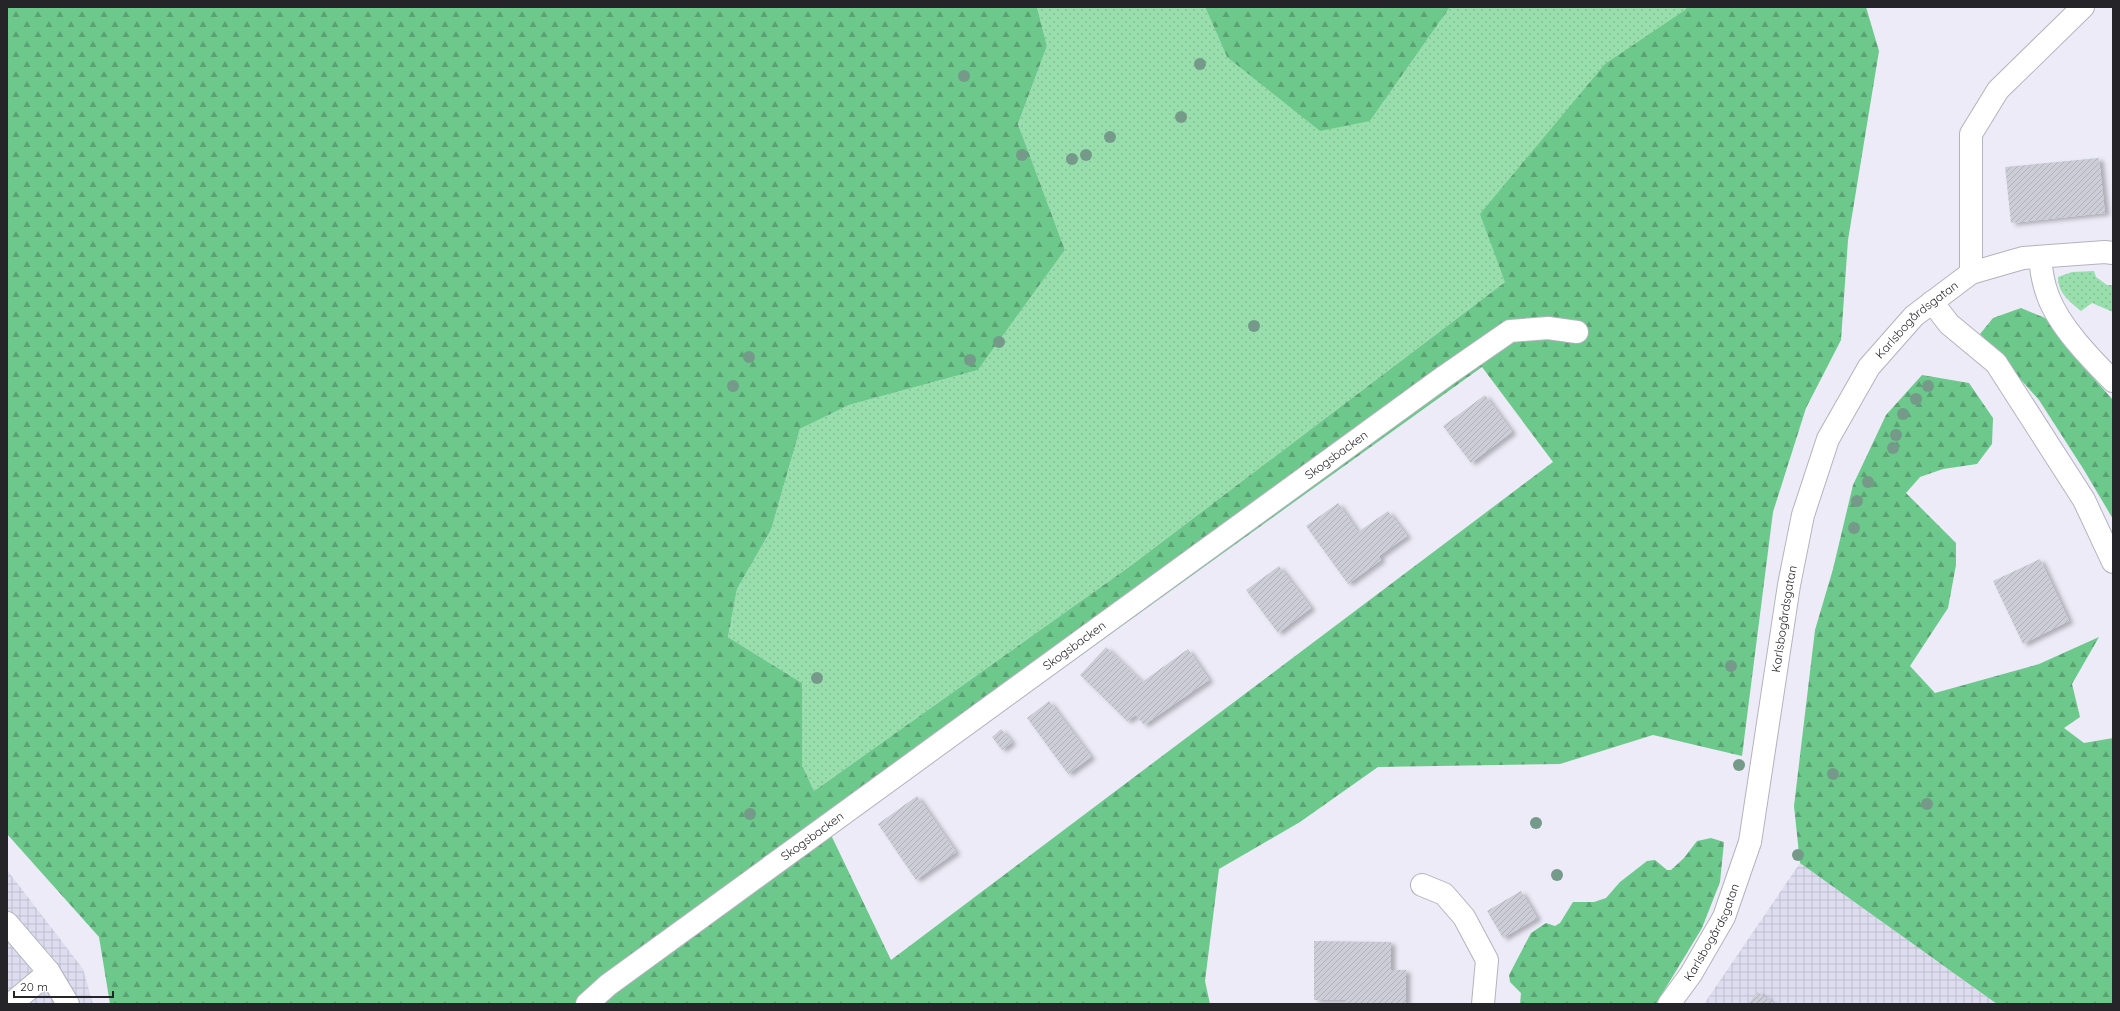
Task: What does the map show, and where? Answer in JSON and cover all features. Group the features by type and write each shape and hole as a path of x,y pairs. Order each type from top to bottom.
{"street":[{"name":"Karlsbogårdsgatan","path":"1971,273 1971,134 1998,90 2083,7"},
{"name":"Karlsbogårdsgatan","path":"1669,1004 1692,974 1724,918 1750,842 1789,585 1803,515 1828,439 1869,367 1914,316 1971,273 2023,258 2105,252 2113,253"},
{"path":"2040,256 2048,297 2062,321 2082,348 2113,381"},
{"path":"1932,302 1949,324 1996,363 2084,500 2113,562"},
{"name":"Skogsbacken","path":"587,1004 608,985 640,961 1445,376 1510,331 1548,328 1577,332"},
{"path":"1422,885 1444,894 1464,916 1487,960 1483,1004"},
{"path":"7,923 49,972 68,1004"},
{"path":"12,1004 49,972"}],"shaded area":[{"path":"1800,863 1997,1004 1704,1004"},
{"path":"7,870 83,969 93,1004 7,1004"}],"green space":[{"path":"7,7 1037,7 1047,46 1018,124 1065,250 978,370 849,405 800,429 771,530 737,589 728,637 802,683 802,765 814,791 1129,567 1505,282 1480,214 1605,64 1685,10 1687,7 1866,7 1879,51 1848,240 1841,340 1806,408 1773,512 1742,756 1653,735 1560,764 1378,767 1300,822 1219,869 1205,981 1210,1004 110,1004 99,937 7,834","holes":["1482,367 1553,462 891,960 831,835"]},
{"path":"1037,7 1205,7 1227,57 1370,121 1450,7 1687,7 1505,282 1129,567 814,791 802,765 802,683 728,637 737,589 771,530 800,429 849,405 978,370 1065,250 1018,124 1047,46"},
{"path":"1205,7 1450,7 1370,121 1320,131 1227,57"},
{"path":"2094,271 2096,277 2107,285 2113,285 2113,312 2092,303 2081,311 2072,304 2060,288 2058,277 2072,272"},
{"path":"2021,308 2045,318 2079,362 2113,400 2113,519 2084,470 2039,400 1980,334 1993,318"},
{"path":"1922,375 1969,383 1993,418 1992,444 1977,464 1943,469 1920,477 1906,493 1956,543 1956,565 1948,608 1910,666 1935,693 2039,664 2099,637 2072,684 2080,717 2064,728 2084,743 2113,738 2113,1004 1997,1004 1800,863 1794,806 1815,630 1833,569 1853,485 1886,415"},
{"path":"1711,838 1724,842 1720,882 1702,928 1656,1004 1520,1004 1521,993 1510,982 1509,975 1531,933 1546,923 1555,926 1560,923 1573,902 1594,902 1606,898 1620,882 1647,861 1655,860 1667,870 1671,870 1684,858 1697,841"}],"building":[{"path":"2099,158 2105,213 2011,223 2005,167"},
{"path":"1485,395 1512,432 1471,463 1443,426"},
{"path":"1338,503 1358,532 1388,511 1407,536 1379,556 1381,560 1348,584 1306,526"},
{"path":"2040,559 2069,621 2023,644 1993,581"},
{"path":"1279,566 1311,608 1278,633 1246,590"},
{"path":"1106,647 1142,682 1188,649 1209,680 1144,725 1136,715 1127,721 1080,675"},
{"path":"1049,701 1091,757 1068,774 1027,718"},
{"path":"1001,729 1012,742 1002,750 992,737"},
{"path":"917,796 956,852 916,880 878,824"},
{"path":"1521,891 1537,918 1503,938 1487,911"},
{"path":"1314,941 1391,942 1391,970 1406,970 1406,1004 1345,1004 1345,1000 1314,1000"},
{"path":"1757,992 1775,1004 1748,1004"}]}
